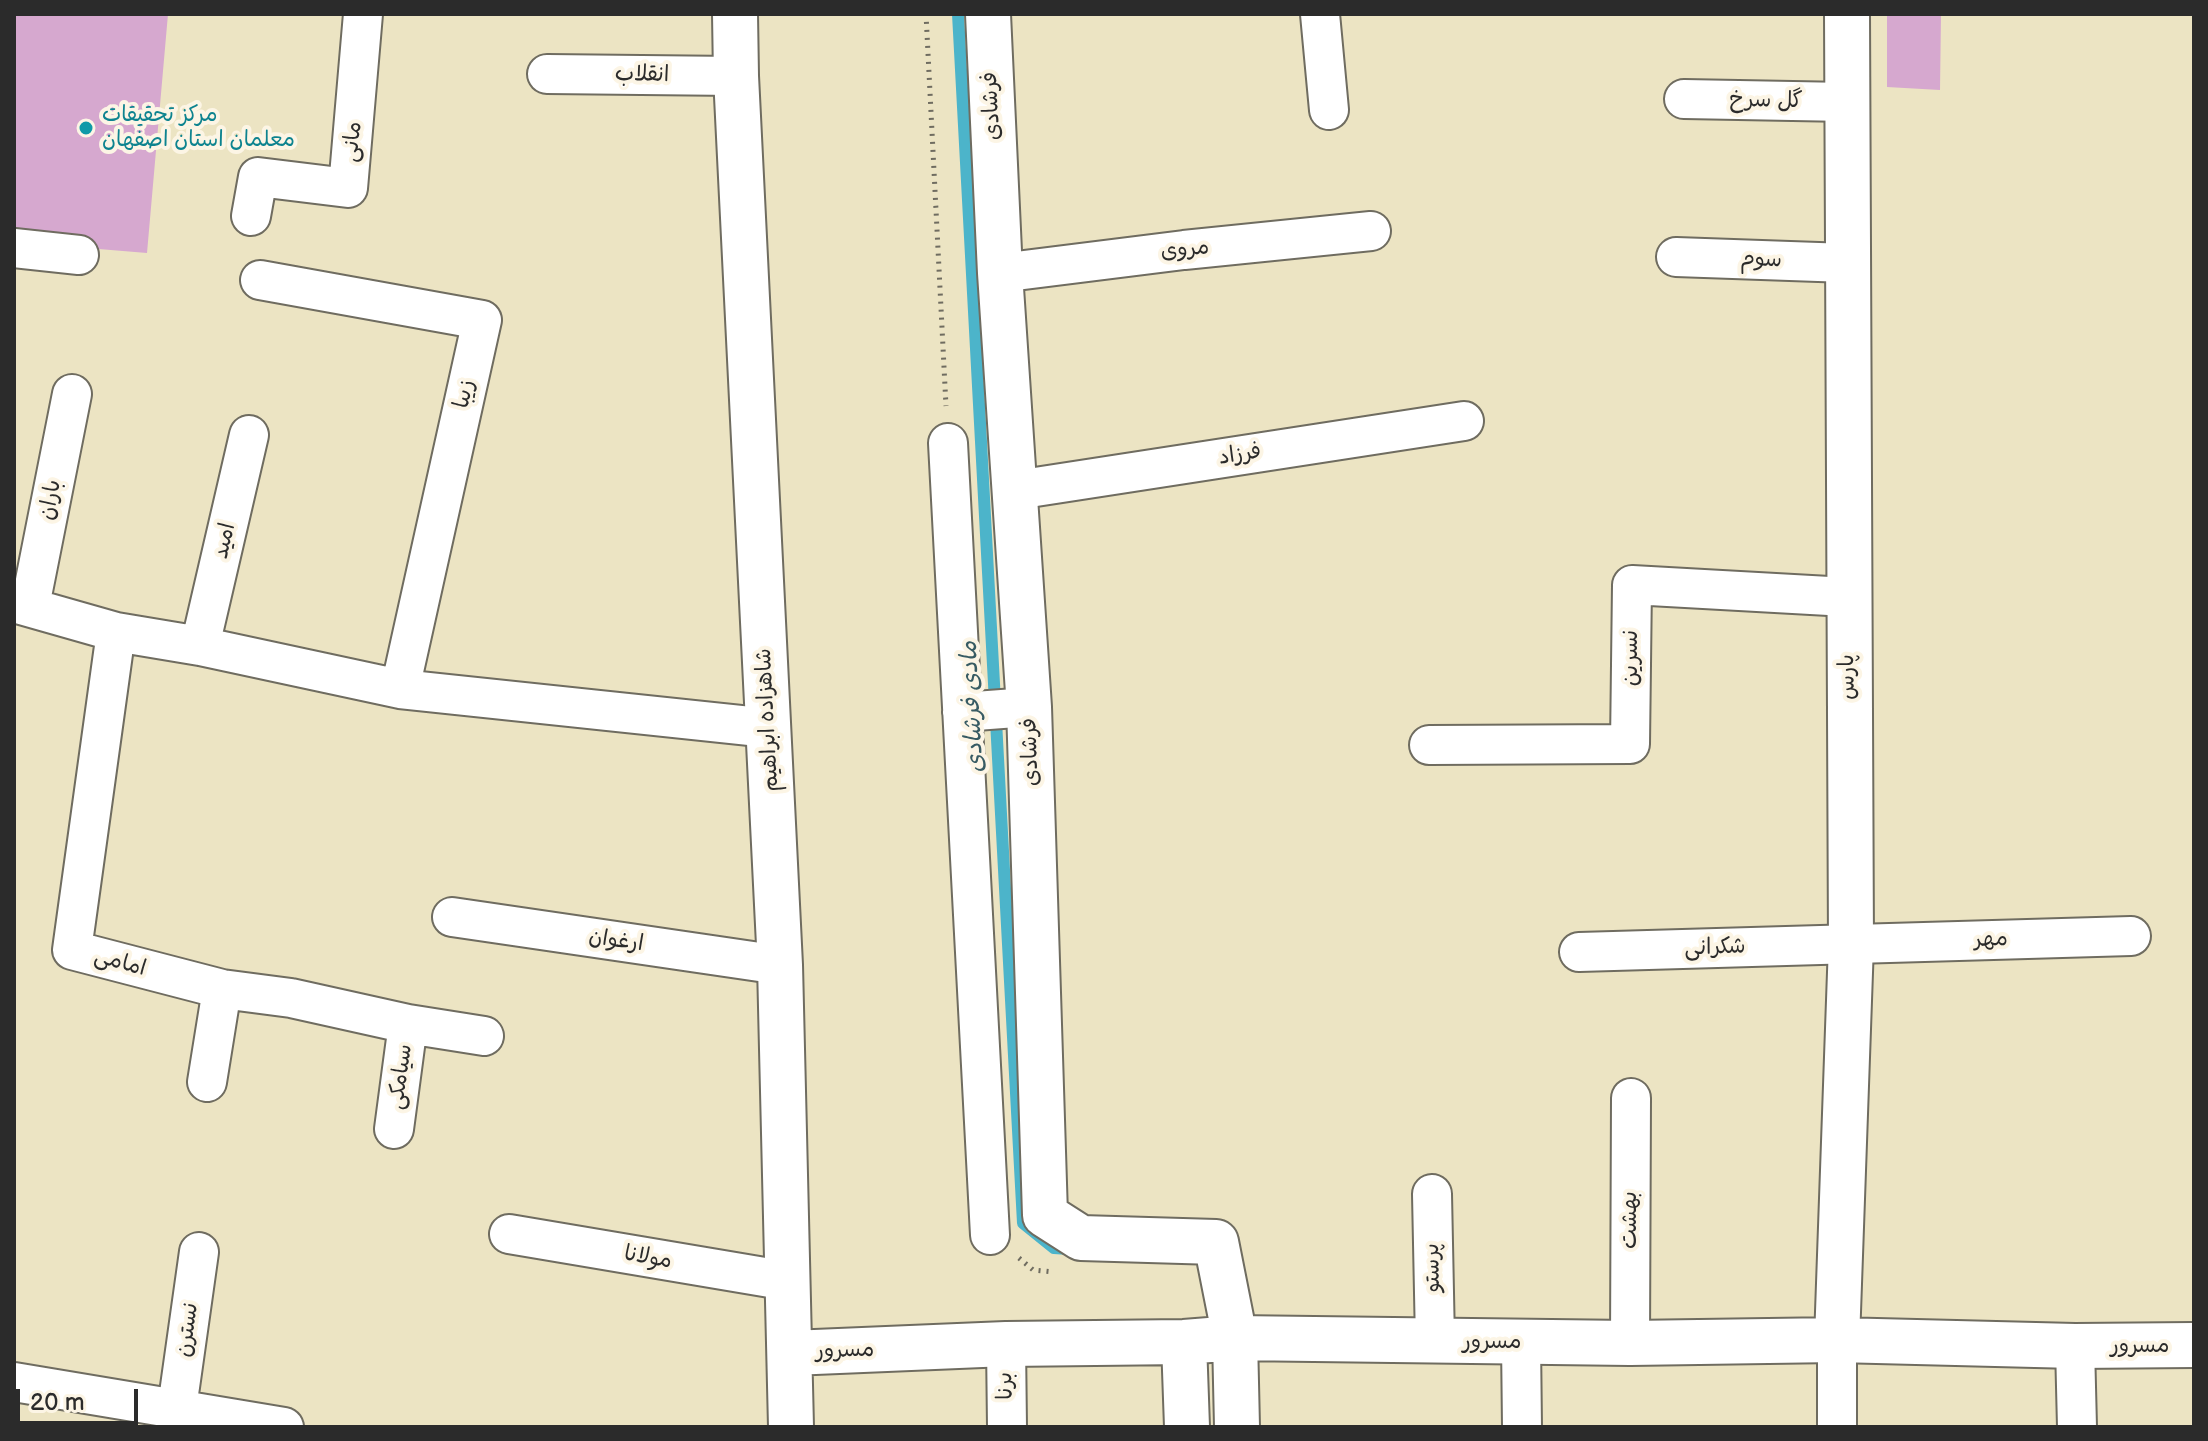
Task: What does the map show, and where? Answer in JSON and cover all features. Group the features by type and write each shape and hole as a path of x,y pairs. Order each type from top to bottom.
{"street":[{"name":"مانی","path":"251,216 258,177 348,188 363,14"},
{"name":"شاهزاده ابراهیم","path":"735,14 780,965 791,1427"},
{"name":"فرشادی","path":"988,14 1000,273 1029,707 1045,1215 1081,1238 1216,1242 1235,1338"},
{"path":"1320,14 1329,110"},
{"name":"پارس","path":"1837,1340 1851,944 1847,597 1847,14"},
{"name":"انقلاب","path":"547,74 736,76"},
{"name":"گل سرخ","path":"1684,99 1847,102"},
{"name":"مروی","path":"1000,273 1371,231"},
{"path":"14,248 79,255"},
{"name":"سوم","path":"1676,257 1847,263"},
{"name":"زیبا","path":"260,280 482,320 400,689"},
{"name":"باران","path":"22,605 72,394"},
{"name":"فرزاد","path":"1016,490 1464,421"},
{"name":"امید","path":"200,646 249,435"},
{"path":"948,443 990,1235"},
{"name":"نسرین","path":"1429,745 1630,744 1632,585 1847,597"},
{"path":"22,605 116,632 200,646 400,689 769,728"},
{"name":"امامی","path":"116,632 72,950 222,989 291,998 408,1024 484,1036"},
{"path":"962,712 1029,707"},
{"name":"ارغوان","path":"452,917 780,965"},
{"name":"مهر","path":"1851,944 2131,936"},
{"name":"شکرانی","path":"1579,952 1851,944"},
{"path":"207,1082 222,989"},
{"name":"سیامکی","path":"394,1129 408,1024"},
{"name":"بهشت","path":"1630,1343 1631,1098"},
{"name":"پرستو","path":"1432,1194 1435,1342"},
{"name":"مولانا","path":"509,1234 788,1281"},
{"name":"نسترن","path":"177,1408 199,1252"},
{"path":"1235,1338 1237,1427"},
{"name":"مسرور","path":"791,1353 1235,1338 1435,1342 1837,1340 2075,1346 2194,1345"},
{"path":"1837,1340 1837,1427"},
{"path":"1184,1342 1187,1427"},
{"path":"1521,1342 1522,1427"},
{"name":"برنا","path":"1006,1344 1007,1427"},
{"path":"2075,1346 2077,1427"},
{"path":"14,1382 284,1427"}],"path":[{"path":"926,14 948,443"}],"building":[{"name":"مرکز تحقیقات معلمان استان اصفهان","path":"14,14 168,14 147,253 14,242"},
{"path":"1887,14 1941,14 1940,90 1887,87"}],"waterway":[{"name":"مادی فرشادی","path":"958,14 1023,1223 1054,1248 1069,1249"}],"place":[{"name":"مرکز تحقیقات معلمان استان اصفهان","path":"86,128"}]}
